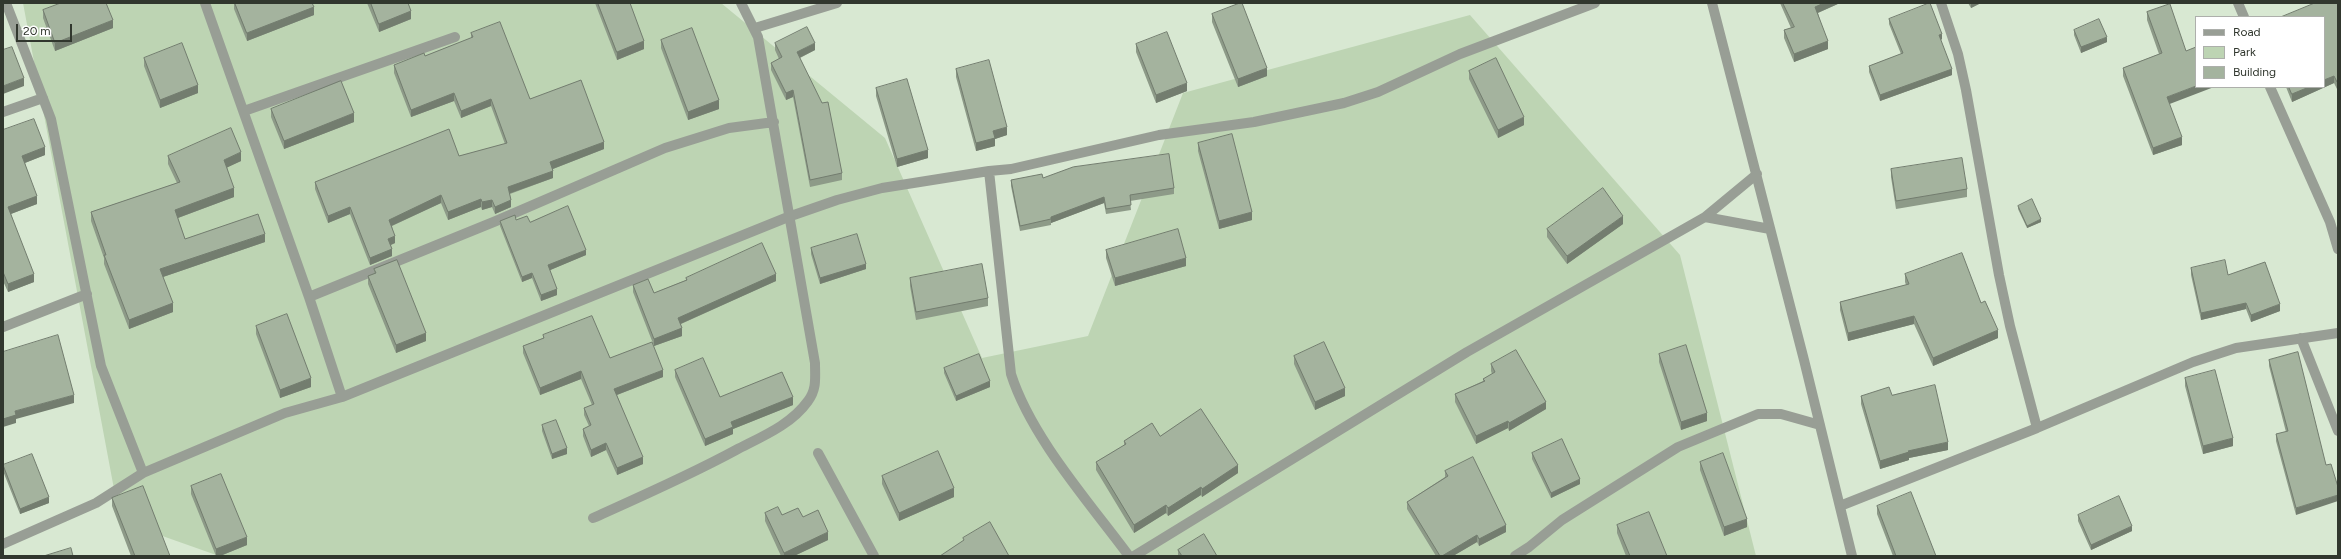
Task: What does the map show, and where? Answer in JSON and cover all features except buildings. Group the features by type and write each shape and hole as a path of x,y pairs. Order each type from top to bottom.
{"street":[{"path":"6,3 43,98 56,139 101,366 143,473"},
{"path":"205,3 309,297 342,397"},
{"path":"594,518 694,472 770,433 796,415 808,401 816,388 815,364 788,217 774,122 758,37 755,28 741,3"},
{"path":"755,28 837,3"},
{"path":"3,544 96,503 143,473 285,413 342,397 788,217 837,200 882,188 1011,169 1159,134 1254,122 1344,103 1378,92 1460,54 1595,3"},
{"path":"1712,3 1852,556"},
{"path":"1941,3 1958,54 1966,90 1999,275 2010,326 2037,428"},
{"path":"2238,3 2244,16"},
{"path":"244,111 455,37"},
{"path":"2270,88 2330,222 2338,249"},
{"path":"3,112 43,98"},
{"path":"309,297 496,221 665,148 728,128 774,122"},
{"path":"989,172 1011,374 1018,398 1042,439 1129,556"},
{"path":"1134,556 1467,352 1705,216 1756,174"},
{"path":"1705,216 1770,229"},
{"path":"3,327 87,294"},
{"path":"1840,506 2037,428 2193,362 2236,348 2338,333"},
{"path":"2301,338 2338,431"},
{"path":"1515,556 1529,547 1562,520 1678,447 1758,414 1781,414 1820,425"},
{"path":"818,453 874,556"}],"green space":[{"path":"23,3 721,3 885,138 982,358 1088,336 1183,93 1470,15 1680,255 1756,556 219,556 120,521"}]}
